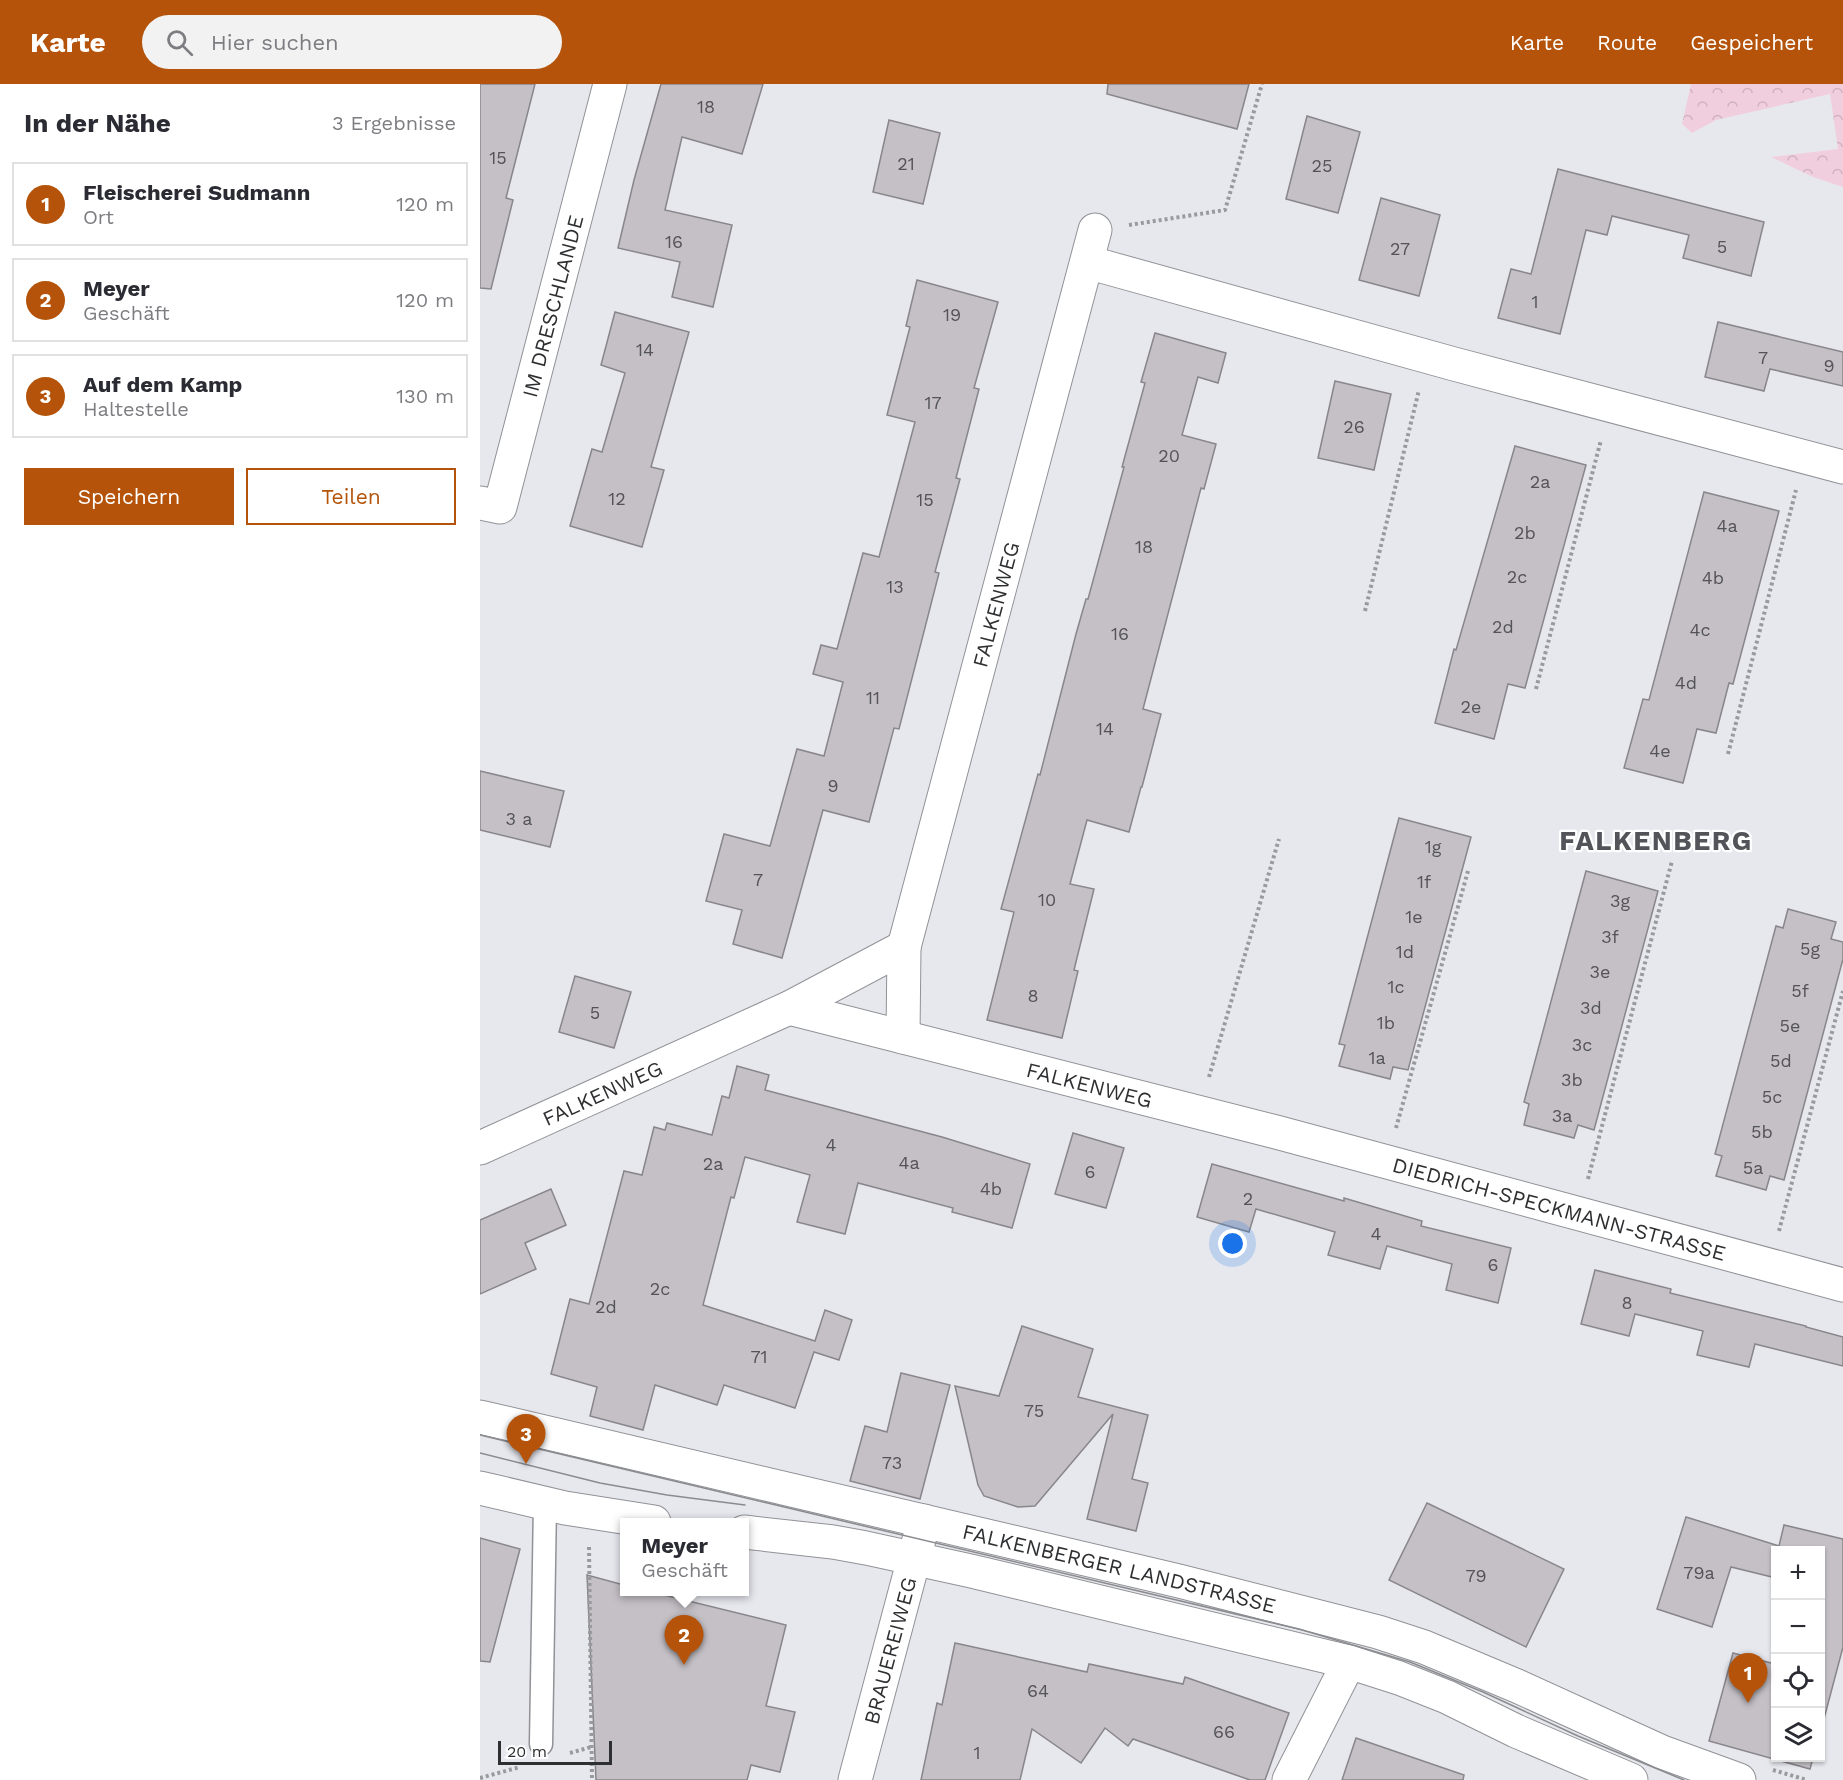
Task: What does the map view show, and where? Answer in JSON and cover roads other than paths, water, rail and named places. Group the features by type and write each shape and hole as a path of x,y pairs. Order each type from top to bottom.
{"street":[{"name":"IM DRESCHLANDE","path":"480,503 500,507 610,84"},
{"name":"FALKENWEG","path":"903,1037 904,947 1095,230"},
{"path":"1087,262 1441,360 1843,467"},
{"name":"FALKENWEG","path":"480,1148 789,1008 904,947"},
{"name":"FALKENWEG","path":"789,1008 1276,1132"},
{"name":"DIEDRICH-SPECKMANN-STRASSE","path":"1276,1132 1843,1285"},
{"name":"FALKENBERGER LANDSTRASSE","path":"480,1417 1179,1581 1378,1632 1424,1647 1517,1686 1662,1752 1739,1780"},
{"path":"480,1488 598,1515 622,1518"},
{"name":"BRAUEREIWEG","path":"855,1780 924,1521"},
{"name":"FALKENBERGER LANDSTRASSE","path":"749,1533 833,1542 970,1571 1349,1662 1447,1697 1516,1731 1631,1780"},
{"path":"1289,1780 1349,1662"}],"lane":[{"path":"541,1743 545,1503"}],"tram line":[{"path":"480,1435 1299,1629 1410,1662 1684,1780"},
{"path":"480,1453 600,1483 667,1495 745,1505"}],"place":[{"name":"Auf dem Kamp","path":"526,1464"},
{"name":"Meyer","path":"684,1665"},
{"name":"Fleischerei Sudmann","path":"1748,1703"}],"district":[{"name":"FALKENBERG","path":"1656,841"}]}
